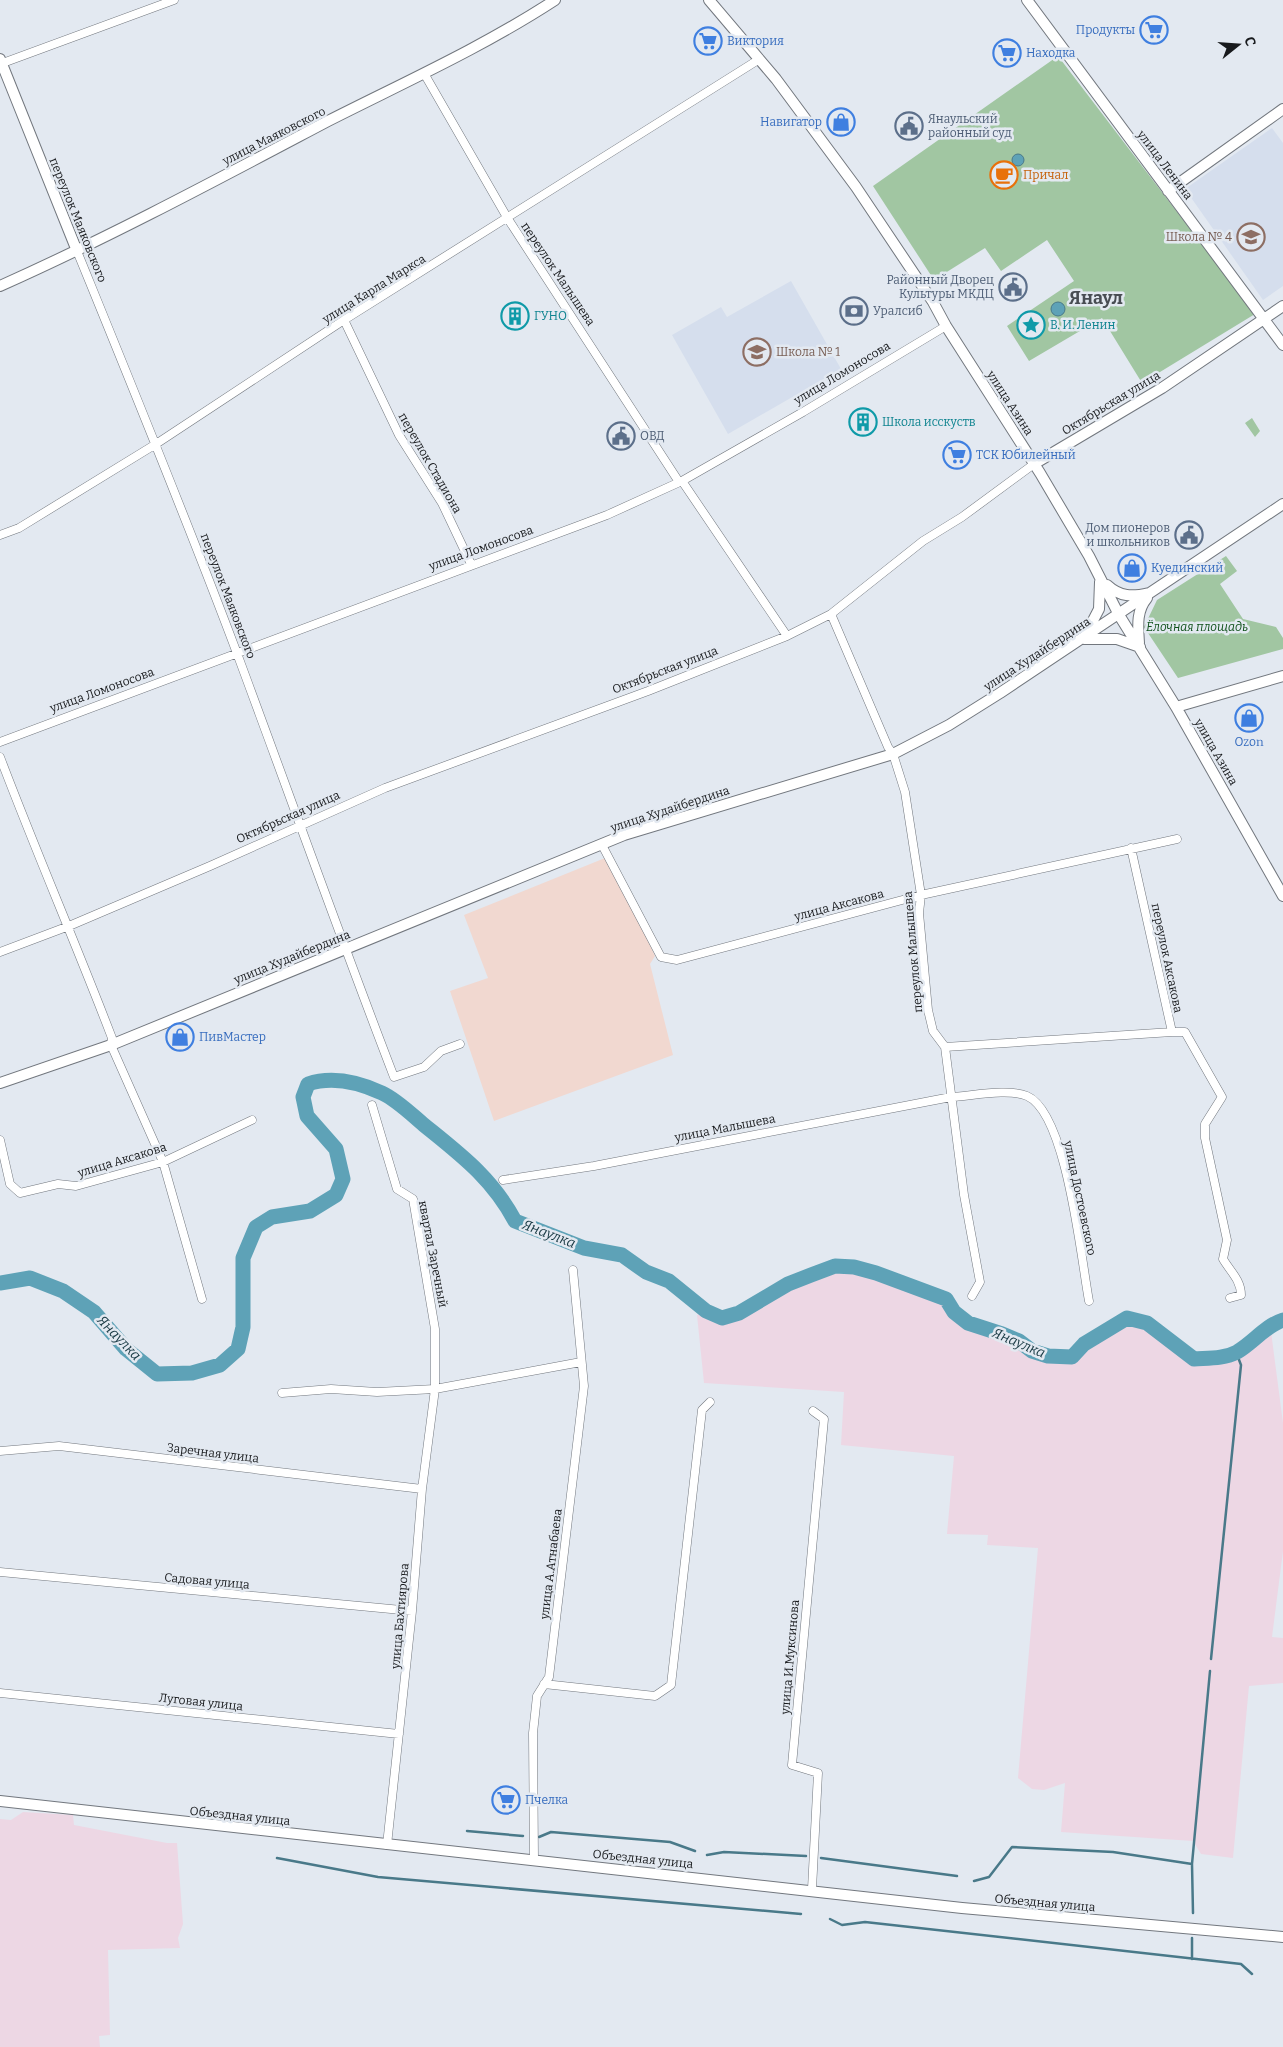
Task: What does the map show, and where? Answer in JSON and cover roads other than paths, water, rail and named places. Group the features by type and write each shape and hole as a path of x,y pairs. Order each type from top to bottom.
{"street":[{"path":"0,62 174,0"},
{"name":"улица Маяковского","path":"0,286 77,251 359,106 425,75 545,3 556,0"},
{"name":"улица Азина","path":"709,0 776,79 856,187 934,302 946,326 1034,464 1119,615 1176,707 1283,896"},
{"name":"улица Ленина","path":"1027,0 1168,191 1265,318 1283,345"},
{"name":"улица Карла Маркса","path":"0,535 19,528 156,444 344,320 508,219 758,60"},
{"name":"переулок Маяковского","path":"0,62 156,444 237,654 344,950 394,1077 424,1067 440,1051 460,1044"},
{"name":"переулок Малышева","path":"425,75 508,219 572,313 681,482 787,636"},
{"path":"1168,191 1283,109"},
{"name":"Октябрьская улица","path":"0,952 69,926 210,866 385,788 648,691 787,636 831,614 923,541 962,517 1034,464 1162,388 1283,306"},
{"name":"переулок Стадиона","path":"344,320 399,435 442,503 471,564"},
{"name":"улица Ломоносова","path":"0,742 471,564 607,515 681,482 803,412 946,326"},
{"name":"улица Худайбердина","path":"0,1084 112,1045 532,871 624,835 893,754 949,726 1083,639 1283,504"},
{"path":"1099,578 1116,594 1138,596 1152,593"},
{"path":"1083,639 1099,609 1099,578"},
{"path":"1083,639 1117,639 1140,647 1137,624 1143,603 1152,593"},
{"name":"переулок Малышева","path":"831,614 888,747 893,754 905,792 921,895 919,913 928,1010 933,1030 945,1047 964,1195 980,1282 972,1296"},
{"path":"1176,707 1283,676"},
{"path":"0,757 28,831 69,926 112,1038 112,1045 163,1162 202,1299"},
{"name":"улица Аксакова","path":"602,845 661,957 677,960 921,895 1178,839"},
{"name":"переулок Аксакова","path":"1132,848 1172,1032 1185,1032 1222,1097 1205,1124 1205,1138 1227,1240 1223,1259 1234,1273 1241,1289 1241,1295 1230,1298"},
{"path":"945,1047 1172,1032"},
{"name":"улица Достоевского","path":"951,1097 1008,1093 1026,1096 1041,1106 1061,1151 1089,1301"},
{"name":"улица Малышева","path":"503,1180 594,1166 951,1097"},
{"name":"квартал Заречный","path":"372,1105 397,1189 413,1200 435,1328 435,1389"},
{"name":"улица Аксакова","path":"0,1140 10,1184 14,1190 20,1192 58,1184 76,1186 163,1162 252,1120"},
{"name":"улица А.Атнабаева","path":"534,1860 533,1733 537,1696 549,1677 584,1386 572,1270"},
{"path":"282,1393 331,1389 378,1392 435,1389 581,1362"},
{"name":"улица Бахтиярова","path":"387,1845 412,1611 422,1489 435,1389"},
{"path":"544,1684 655,1696 671,1685 702,1410 710,1402"},
{"name":"улица И.Муксинова","path":"812,1889 818,1772 792,1766 824,1419 813,1411"},
{"name":"Заречная улица","path":"0,1451 59,1446 422,1489"},
{"name":"Садовая улица","path":"0,1572 412,1611"},
{"name":"Луговая улица","path":"0,1693 399,1734"},
{"name":"Объездная улица","path":"0,1801 972,1908 1283,1937"}],"water":[{"path":"1016,154 1020,154 1024,160 1020,166 1016,166 1012,162 1012,158"},
{"path":"1055,302 1061,302 1065,309 1061,316 1055,316 1051,312 1051,306"}],"waterway":[{"name":"Янаулка","path":"0,1283 30,1278 63,1291 94,1312 126,1349 157,1374 192,1373 220,1365 238,1349 243,1327 243,1258 256,1227 272,1217 310,1211 336,1195 343,1179 336,1149 307,1116 303,1097 308,1084 336,1080 373,1089 398,1103 475,1168 496,1192 515,1221 584,1248 622,1255 646,1272 669,1281 706,1311 722,1318 739,1313 788,1284 835,1266 854,1267 876,1273 946,1299 954,1312 968,1323 1019,1341 1032,1351 1048,1356 1072,1357 1084,1344 1127,1318 1147,1323 1194,1359 1221,1357 1237,1352 1265,1330 1283,1320"},
{"path":"1211,1659 1241,1365 1236,1352"},
{"path":"1193,1913 1192,1864 1210,1671"},
{"path":"467,1831 523,1836"},
{"path":"539,1837 551,1832 670,1842 695,1851"},
{"path":"974,1881 989,1877 1012,1847 1113,1852 1192,1864"},
{"path":"707,1855 724,1852 806,1856"},
{"path":"277,1858 378,1877 801,1914"},
{"path":"821,1858 957,1876"},
{"path":"830,1919 842,1925 865,1922 1241,1964 1252,1974"},
{"path":"1192,1938 1192,1959"}],"place":[{"name":"Продукты","path":"1154,30"},
{"name":"Виктория","path":"708,41"},
{"name":"Находка","path":"1007,53"},
{"name":"Навигатор","path":"841,122"},
{"name":"Янаульский районный суд","path":"909,126"},
{"name":"Причал","path":"1004,175"},
{"name":"Школа № 4","path":"1251,237"},
{"name":"Районный Дворец Культуры МКДЦ","path":"1013,287"},
{"name":"Уралсиб","path":"854,311"},
{"name":"ГУНО","path":"515,316"},
{"name":"В. И. Ленин","path":"1031,325"},
{"name":"Школа № 1","path":"757,352"},
{"name":"Школа исскуств","path":"863,422"},
{"name":"ОВД","path":"621,436"},
{"name":"ТСК Юбилейный","path":"957,455"},
{"name":"Дом пионеров и школьников","path":"1189,535"},
{"name":"Куединский","path":"1132,568"},
{"name":"Ozon","path":"1249,718"},
{"name":"ПивМастер","path":"180,1037"},
{"name":"Пчелка","path":"506,1800"}],"district":[{"name":"Янаул","path":"1096,298"}],"park label":[{"name":"Ёлочная площадь","path":"1197,627"}]}
